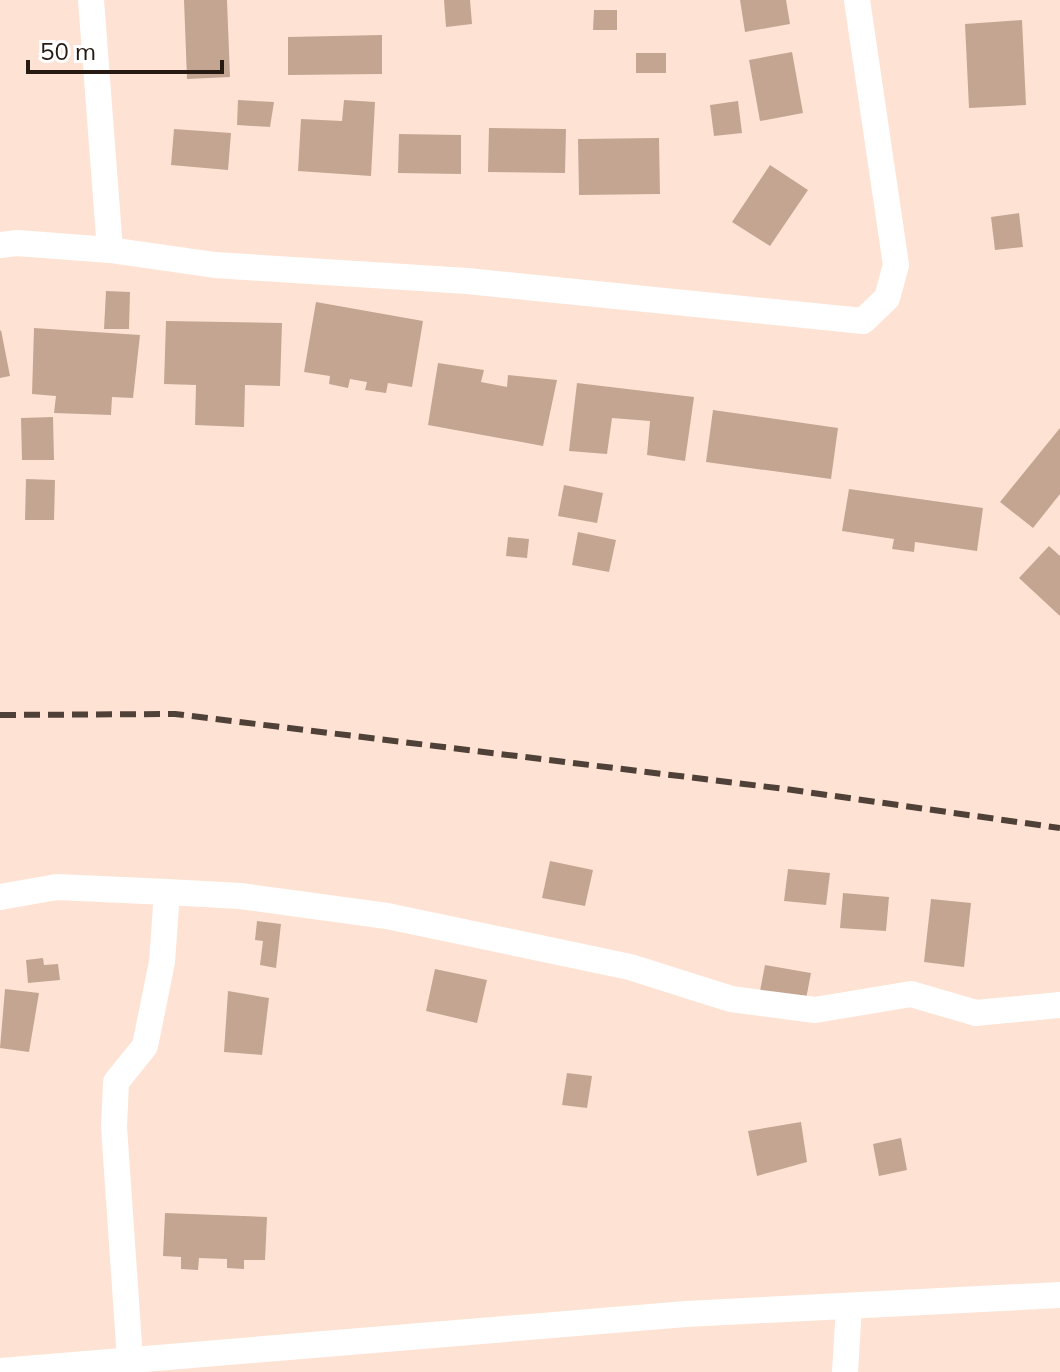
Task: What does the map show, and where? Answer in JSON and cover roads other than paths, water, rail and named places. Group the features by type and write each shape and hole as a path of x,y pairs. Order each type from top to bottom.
{"street":[{"path":"91,0 110,250"},
{"path":"0,245 110,250 215,265 467,281 863,321 887,298 896,265 857,0"},
{"path":"0,897 57,887 240,896 444,925 630,967 731,999 815,1010 911,994 976,1013 1060,1005"},
{"path":"130,1359 114,1127 116,1082 145,1046 162,962 167,892"},
{"path":"0,1371 686,1314 1060,1295"},
{"path":"845,1372 849,1306"}],"railway":[{"path":"0,715 175,714 785,789 1060,828"}]}
